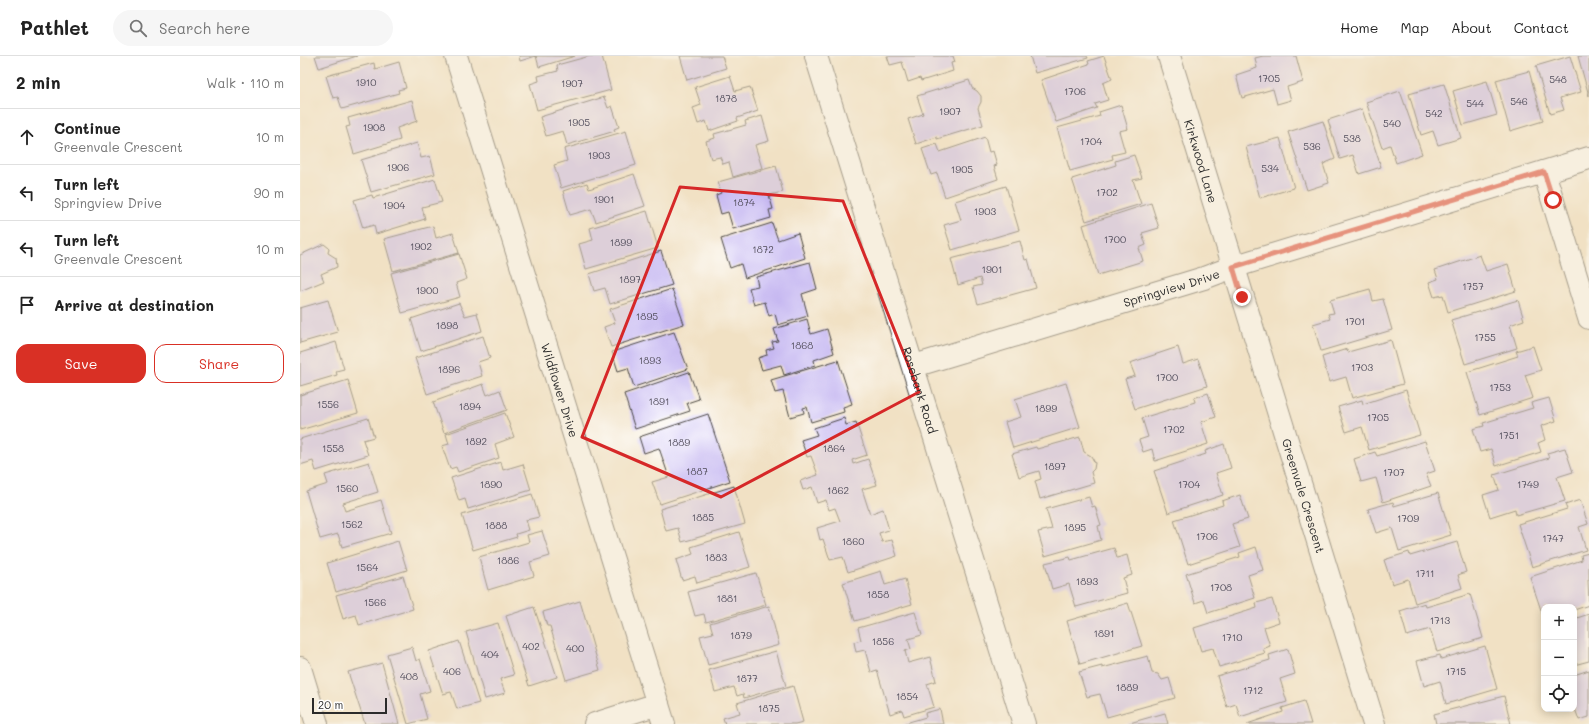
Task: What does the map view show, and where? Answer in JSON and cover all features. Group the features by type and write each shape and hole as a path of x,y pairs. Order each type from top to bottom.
{"street":[{"name":"Wildflower Drive","path":"456,56 661,714"},
{"name":"Rosebank Road","path":"816,56 867,222 914,366 1024,724"},
{"name":"Kirkwood Lane","path":"1169,56 1233,267"},
{"name":"Springview Drive","path":"914,366 1204,278 1233,267 1589,158"},
{"path":"1544,172 1589,318"},
{"name":"Greenvale Crescent","path":"1233,267 1374,724"},
{"path":"300,668 317,724"},
{"path":"595,724 661,714"}],"highlighted area":[{"path":"680,187 843,201 919,392 721,497 582,437"}],"building":[{"path":"315,56 357,56 319,68"},
{"path":"519,56 536,56 520,61"},
{"path":"536,56 575,56 539,67"},
{"path":"590,56 602,56 611,90 537,110 530,84 539,81 538,76 558,71 557,65"},
{"path":"680,56 722,56 726,68 687,80"},
{"path":"887,56 953,56 955,62 951,63 953,71 921,81 920,78 908,82 902,62 890,65"},
{"path":"1030,56 1087,56 1088,58 1035,73"},
{"path":"1104,56 1112,79 1103,83 1108,100 1095,104 1097,108 1056,122 1041,80 1089,64 1088,61"},
{"path":"1263,56 1296,56 1303,82 1287,87 1291,100 1277,104 1273,89 1242,98 1236,75 1257,68 1255,58"},
{"path":"1570,56 1581,92 1560,98 1564,110 1550,114 1536,66"},
{"path":"1578,56 1589,56 1589,96"},
{"path":"399,62 406,88 398,90 399,93 342,109 338,97 333,98 326,76 374,63 375,69"},
{"path":"1529,71 1543,121 1510,131 1496,80"},
{"path":"730,76 735,91 750,87 758,111 737,118 738,121 709,131 706,121 698,124 693,108 701,105 695,87"},
{"path":"969,80 972,88 981,96 981,102 978,108 983,125 916,144 908,119 923,114 917,96"},
{"path":"1487,81 1497,115 1463,125 1453,91"},
{"path":"1444,84 1461,138 1438,145 1433,131 1421,135 1409,94"},
{"path":"1400,91 1422,154 1396,163 1390,145 1382,148 1366,102"},
{"path":"604,97 608,108 612,106 619,127 614,129 615,131 567,145 563,131 546,136 540,117"},
{"path":"412,100 417,121 397,128 400,140 354,154 346,127 350,126 348,118"},
{"path":"1121,105 1128,129 1119,131 1125,152 1112,155 1113,159 1070,171 1057,128 1100,116 1099,112"},
{"path":"1362,109 1381,167 1359,174 1353,155 1340,159 1328,120"},
{"path":"762,116 769,141 755,145 762,168 733,177 729,162 723,164 720,157 711,159 706,141 715,138 714,134 746,125 745,121"},
{"path":"1323,121 1335,159 1323,164 1329,183 1307,190 1288,132"},
{"path":"626,131 636,165 561,188 554,165 567,161 564,149"},
{"path":"985,137 989,152 993,151 997,165 994,166 998,179 945,197 937,173 931,175 922,149 937,144 940,152"},
{"path":"1280,138 1294,188 1260,198 1246,147"},
{"path":"417,143 421,158 430,156 435,174 371,192 361,160"},
{"path":"1134,155 1142,178 1133,180 1141,204 1086,221 1072,179 1116,165 1115,161"},
{"path":"776,166 783,192 769,195 773,209 769,210 771,218 733,229 728,212 721,214 716,195 721,193 718,182"},
{"path":"634,174 645,206 596,222 591,209 570,215 563,191 587,183 589,189"},
{"path":"435,179 442,202 422,207 425,219 376,234 374,225 363,228 354,200 372,195 373,198"},
{"path":"1006,186 1019,230 952,250 944,225 961,220 955,201"},
{"path":"1151,203 1159,228 1142,233 1146,245 1139,248 1143,261 1098,275 1083,225"},
{"path":"647,211 658,248 586,269 579,244 593,240 590,228"},
{"path":"772,223 778,240 798,233 805,258 745,278 741,264 730,268 721,239"},
{"path":"433,226 436,238 453,233 459,253 393,271 384,239"},
{"path":"1020,241 1025,260 1028,259 1036,288 978,304 973,287 982,285 980,278 958,285 951,259"},
{"path":"324,244 329,248 328,253 336,258 337,267 321,274 324,281 300,291 300,255"},
{"path":"661,251 672,285 610,304 605,288 594,291 589,274"},
{"path":"459,254 467,279 456,283 460,297 402,313 391,273"},
{"path":"1480,255 1486,271 1508,264 1516,291 1448,312 1443,295 1434,297 1429,282 1438,279 1435,270"},
{"path":"810,262 817,289 802,294 808,316 778,325 775,314 769,316 765,302 754,305 749,288 758,286 756,277"},
{"path":"672,289 684,324 611,347 604,327 615,323 610,309"},
{"path":"1370,289 1373,301 1383,299 1392,330 1321,351 1313,324 1330,319 1328,314 1334,313 1330,300"},
{"path":"328,300 338,332 300,343 300,308"},
{"path":"1518,300 1524,320 1510,325 1517,348 1465,364 1451,320"},
{"path":"459,303 465,316 477,313 482,331 421,351 411,319"},
{"path":"807,319 811,334 827,329 834,353 814,360 815,365 784,375 781,365 762,370 758,358 767,355 766,350 774,348 772,342 778,341 774,329"},
{"path":"674,332 688,369 634,387 628,368 618,371 612,352"},
{"path":"483,336 490,358 478,362 482,376 427,394 415,358"},
{"path":"1391,340 1403,384 1352,398 1346,377 1329,382 1322,357 1347,349 1348,352"},
{"path":"336,342 344,369 336,371 337,375 300,386 300,353"},
{"path":"1533,346 1541,370 1525,375 1533,398 1480,415 1467,372 1518,356 1516,351"},
{"path":"1178,347 1183,364 1198,359 1207,386 1135,409 1125,379 1135,376 1130,363"},
{"path":"838,360 852,404 843,407 844,412 811,422 807,407 803,408 804,413 790,417 783,391 775,393 771,380"},
{"path":"689,372 699,399 687,403 690,411 635,429 624,394"},
{"path":"348,380 358,413 300,430 300,395"},
{"path":"1066,383 1080,427 1013,448 1005,422 1021,417 1015,399"},
{"path":"483,384 487,395 500,390 507,410 444,433 433,402"},
{"path":"1406,390 1420,435 1369,450 1362,427 1346,432 1338,407 1362,400 1363,404"},
{"path":"1208,393 1216,417 1201,422 1208,444 1155,461 1152,449 1143,452 1139,440 1148,437 1142,418 1195,402 1194,398"},
{"path":"1549,398 1556,421 1541,426 1545,440 1538,443 1541,452 1496,466 1491,449 1480,452 1473,429 1484,426 1483,423 1533,408 1531,403"},
{"path":"505,413 514,437 495,444 499,458 458,472 456,467 450,469 442,446 449,444 446,434"},
{"path":"708,414 730,481 660,504 652,482 669,477 659,448 644,453 639,437"},
{"path":"368,418 374,437 363,440 368,455 316,471 313,461 300,465 300,439"},
{"path":"844,418 846,425 856,422 867,455 852,460 853,464 868,459 877,485 862,489 870,514 883,509 889,530 879,533 882,542 892,540 897,556 848,572 843,557 830,560 823,539 820,540 817,528 840,521 835,508 829,510 826,500 817,503 812,487 803,490 800,481 818,475 811,456 807,457 801,440 817,435 814,428"},
{"path":"1080,437 1084,452 1091,456 1095,463 1094,469 1091,472 1094,483 1040,499 1035,481 1041,479 1039,471 1019,477 1012,454 1036,447 1037,449"},
{"path":"1425,441 1435,471 1426,474 1431,486 1383,502 1376,478 1361,482 1354,459 1375,452 1377,456"},
{"path":"1224,444 1231,468 1216,473 1223,495 1168,513 1154,471 1206,454 1205,451"},
{"path":"1565,448 1573,472 1557,477 1565,501 1516,515 1515,509 1490,517 1483,495 1499,490 1494,475 1549,458 1547,453"},
{"path":"369,462 378,492 343,503 345,511 381,500 391,533 342,547 338,534 320,539 306,491 328,484 325,475"},
{"path":"501,462 503,470 523,464 531,490 468,509 465,499 459,501 451,478"},
{"path":"734,486 745,524 682,542 678,528 666,531 660,509"},
{"path":"1438,493 1451,535 1399,551 1392,528 1376,533 1368,509 1393,502 1394,506"},
{"path":"532,494 539,517 526,520 529,530 516,534 517,537 473,550 462,515"},
{"path":"1240,495 1248,519 1232,524 1240,547 1188,564 1174,520 1223,505 1222,501"},
{"path":"1089,497 1092,507 1095,506 1101,525 1098,526 1101,540 1045,556 1038,532 1052,529 1046,509"},
{"path":"1580,500 1588,524 1579,527 1586,550 1532,567 1518,524 1567,509 1565,505"},
{"path":"542,531 550,556 530,562 534,576 488,590 479,557 529,542 527,535"},
{"path":"739,532 750,567 697,583 695,576 682,580 676,560 693,554 691,547"},
{"path":"398,541 407,570 336,592 327,563"},
{"path":"1457,542 1466,572 1458,575 1462,588 1415,603 1408,579 1392,584 1384,560 1409,552 1410,556"},
{"path":"1256,547 1263,570 1248,575 1255,598 1208,613 1204,600 1195,603 1186,574 1240,557 1239,553"},
{"path":"1114,548 1117,558 1127,555 1132,575 1123,578 1127,593 1076,607 1069,584 1052,589 1045,563 1070,557 1071,560"},
{"path":"1589,553 1589,605 1577,609 1577,604 1541,604 1541,610 1530,577 1582,560 1581,555"},
{"path":"881,571 885,585 905,579 912,604 855,621 843,583"},
{"path":"756,573 766,605 706,622 704,614 695,616 688,592"},
{"path":"403,576 413,609 359,625 356,615 343,619 336,595"},
{"path":"1470,594 1483,638 1437,652 1430,629 1407,636 1400,611 1425,603 1426,607"},
{"path":"1272,599 1279,622 1264,627 1270,646 1263,649 1265,653 1219,667 1213,648 1201,651 1194,628 1257,608 1256,603"},
{"path":"580,601 600,670 566,680 550,626 547,626 543,612"},
{"path":"1128,603 1142,646 1080,664 1067,621"},
{"path":"769,606 779,645 708,665 700,636 713,633 710,623"},
{"path":"534,607 557,677 529,686 506,616"},
{"path":"915,612 922,635 908,639 911,649 905,651 908,663 930,657 936,681 927,684 934,707 904,716 902,710 890,714 877,670 871,672 865,650 856,652 854,642 861,640 858,628"},
{"path":"1589,614 1589,661 1577,664 1577,640 1577,618"},
{"path":"498,623 514,675 500,679 505,693 485,699 466,632"},
{"path":"459,641 479,703 457,709 451,692 443,694 429,651"},
{"path":"1485,646 1497,689 1446,704 1440,681 1424,686 1417,661 1440,655 1441,659"},
{"path":"412,647 416,661 420,659 430,691 420,694 427,719 408,724 387,654"},
{"path":"1288,649 1295,674 1280,679 1287,702 1240,717 1236,704 1227,707 1217,676 1270,660 1269,655"},
{"path":"776,651 786,686 744,698 743,694 737,696 734,687 715,692 709,670"},
{"path":"1148,656 1152,673 1158,674 1162,680 1169,678 1175,698 1107,717 1100,694 1087,697 1079,672 1102,666 1102,668"},
{"path":"382,663 399,724 365,724 348,672"},
{"path":"1589,670 1589,717 1579,720 1576,712 1577,674"},
{"path":"793,686 803,722 795,724 725,724 723,718 740,713 737,703"},
{"path":"1504,696 1511,724 1436,724 1434,714"},
{"path":"1304,701 1311,724 1247,724 1283,712 1282,708"},
{"path":"940,709 943,724 902,724 926,717 925,713"},
{"path":"1165,713 1168,724 1126,724"}],"route":[{"path":"1242,297 1233,267 1544,172 1553,200"}]}
